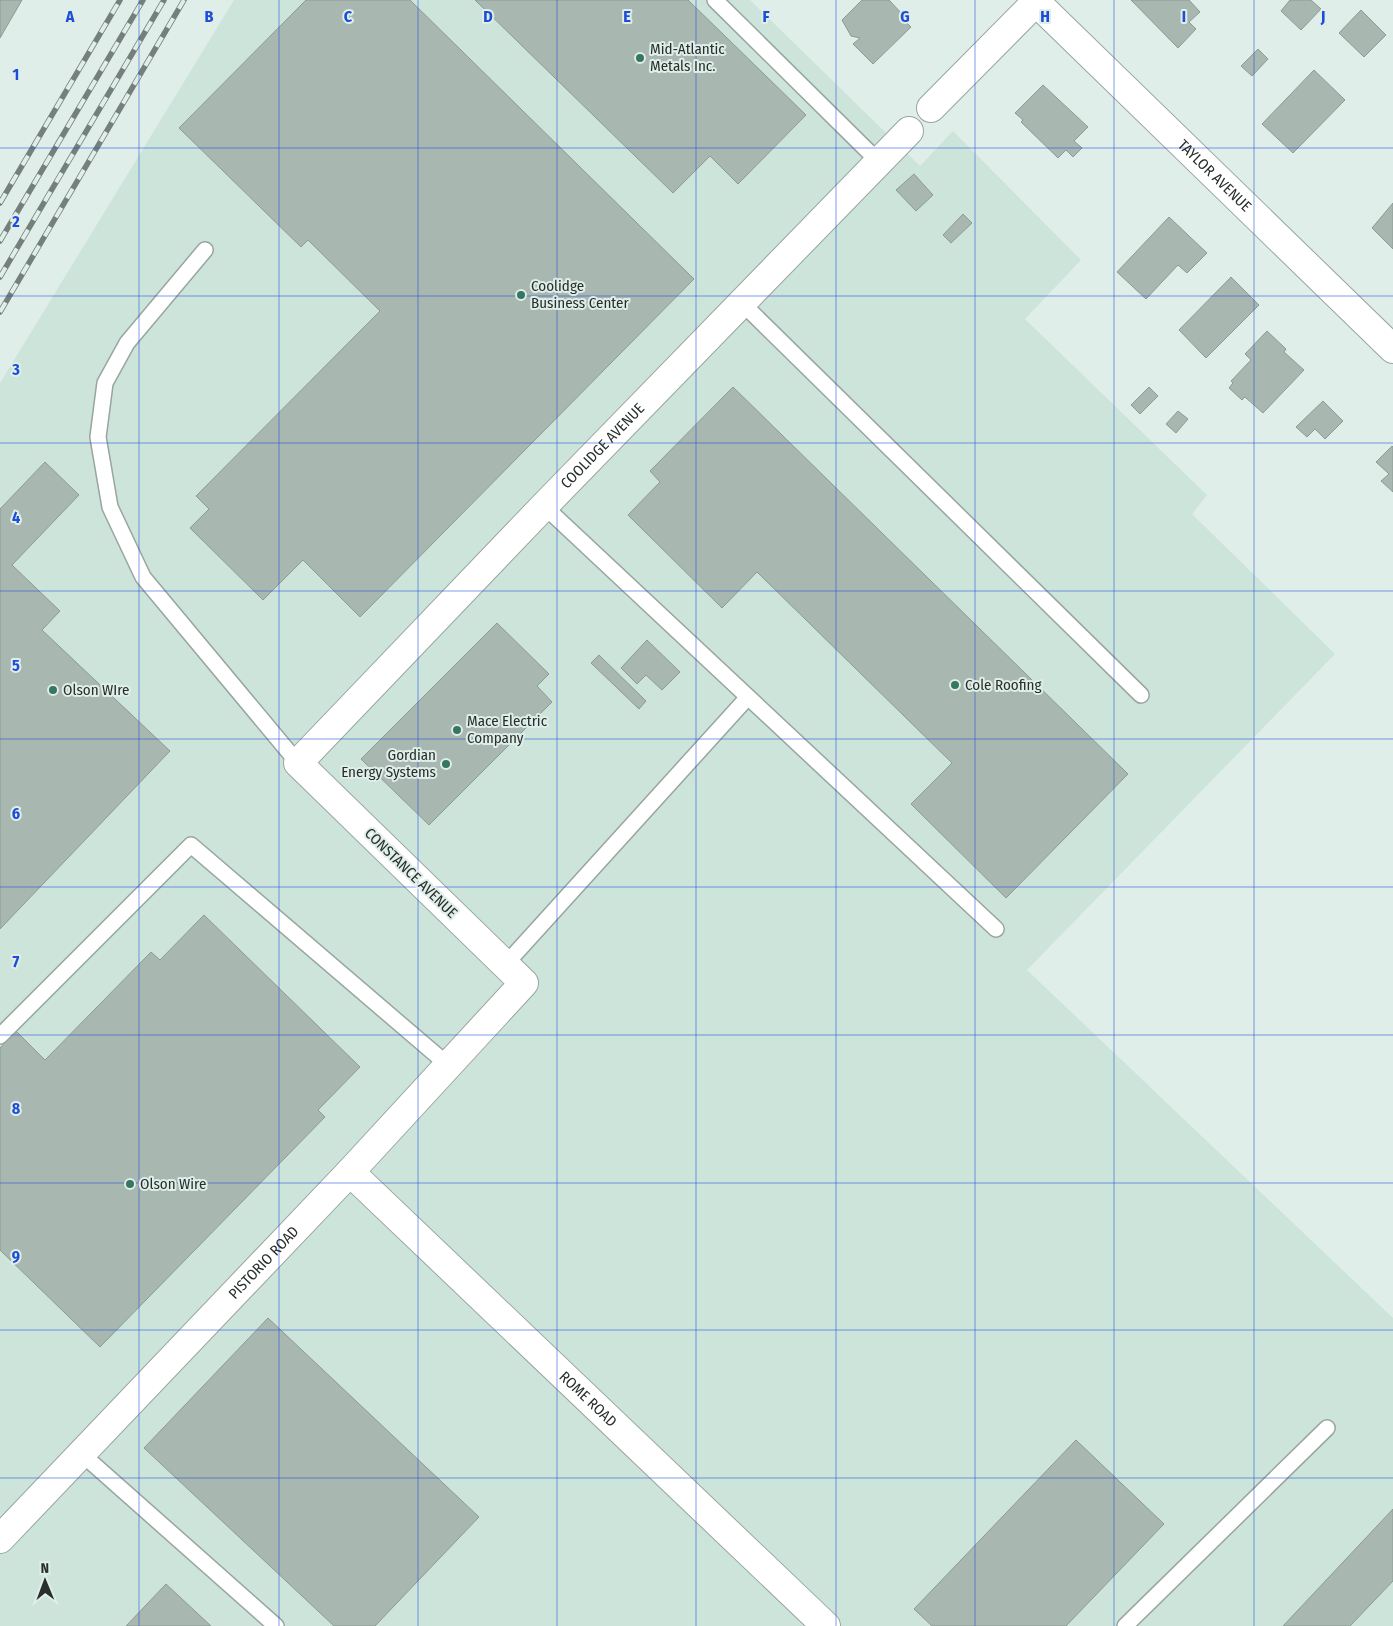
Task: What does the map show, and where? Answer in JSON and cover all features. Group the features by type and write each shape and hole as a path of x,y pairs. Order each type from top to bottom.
{"street":[{"path":"931,108 1037,1"},
{"name":"TAYLOR AVENUE","path":"1037,1 1393,349"},
{"name":"COOLIDGE AVENUE","path":"298,763 544,506 909,131"},
{"name":"CONSTANCE AVENUE","path":"298,763 515,974"},
{"name":"PISTORIO ROAD","path":"3,1530 82,1454 350,1172 448,1065 515,974"},
{"name":"ROME ROAD","path":"350,1172 826,1626"}],"lane":[{"path":"715,0 879,162"},
{"path":"205,250 127,343 105,384 98,437 110,507 143,577 298,763"},
{"path":"742,303 1141,695"},
{"path":"544,506 996,929"},
{"path":"515,974 748,697"},
{"path":"0,1036 191,845 448,1065"},
{"path":"1125,1626 1327,1428"},
{"path":"82,1454 276,1626"}],"shaded area":[{"path":"234,0 750,0 920,166 953,131 1081,260 1025,319 1207,495 1192,514 1335,654 1027,970 1393,1318 1393,1626 0,1626 0,383"}],"building":[{"path":"0,0 22,0 0,38"},
{"name":"Coolidge Business Center","path":"306,0 410,0 694,279 360,617 303,560 263,600 190,528 209,509 196,496 380,311 308,240 301,247 179,128"},
{"name":"Mid-Atlantic Metals Inc.","path":"475,0 688,0 806,115 738,184 710,156 673,193"},
{"path":"862,0 889,0 905,17 903,19 911,27 873,64 853,44 860,38 851,36 842,20"},
{"path":"1131,0 1189,0 1200,12 1189,22 1196,29 1178,48"},
{"path":"1290,0 1311,0 1321,9 1301,30 1281,11"},
{"path":"1361,10 1386,35 1364,57 1339,33"},
{"path":"1258,49 1268,59 1252,76 1241,66"},
{"path":"1314,70 1345,100 1293,153 1262,124"},
{"path":"1043,85 1088,127 1074,141 1082,148 1073,157 1066,150 1058,158 1021,122 1023,120 1015,113"},
{"path":"914,174 933,195 916,211 896,190"},
{"path":"1393,203 1393,249 1372,228"},
{"path":"963,214 972,223 951,243 943,235"},
{"path":"1169,217 1207,253 1187,273 1178,265 1146,299 1117,272"},
{"path":"1231,277 1259,305 1206,358 1179,330"},
{"path":"1267,331 1286,349 1284,352 1304,370 1263,413 1245,397 1242,400 1229,388 1233,383 1231,381 1251,360 1245,354"},
{"name":"Cole Roofing","path":"733,387 1128,774 1006,898 911,804 952,763 757,572 722,608 628,515 660,482 650,471"},
{"path":"1149,387 1158,396 1140,414 1131,405"},
{"path":"1323,401 1343,421 1325,439 1315,429 1307,437 1296,427"},
{"path":"1178,411 1188,419 1176,433 1166,424"},
{"path":"1392,446 1393,492 1381,481 1389,474 1376,462"},
{"name":"Olson WIre","path":"45,462 79,495 12,565 60,611 42,630 170,751 0,929 0,509"},
{"name":"Mace Electric Company","path":"497,623 549,674 537,686 552,702 429,825 361,759"},
{"path":"647,640 680,672 662,690 646,675 637,684 621,668"},
{"path":"599,655 646,701 639,709 591,663"},
{"name":"Olson Wire","path":"204,915 360,1067 318,1110 325,1117 100,1347 0,1250 0,1048 16,1031 45,1060 151,952 160,960"},
{"path":"268,1318 479,1517 375,1626 334,1626 144,1448"},
{"path":"1076,1440 1164,1524 1066,1626 932,1626 914,1609"},
{"path":"1393,1509 1393,1581 1350,1626 1283,1626"},
{"path":"166,1584 211,1626 126,1626"}],"railway":[{"path":"0,203 120,0"},
{"path":"0,241 143,0"},
{"path":"0,277 164,0"},
{"path":"0,312 184,0"}],"place":[{"name":"Mid-Atlantic Metals Inc.","path":"640,58"},
{"name":"Coolidge Business Center","path":"521,295"},
{"name":"Cole Roofing","path":"955,685"},
{"name":"Olson WIre","path":"53,690"},
{"name":"Mace Electric Company","path":"457,730"},
{"name":"Gordian Energy Systems","path":"446,764"},
{"name":"Olson Wire","path":"130,1184"}]}
